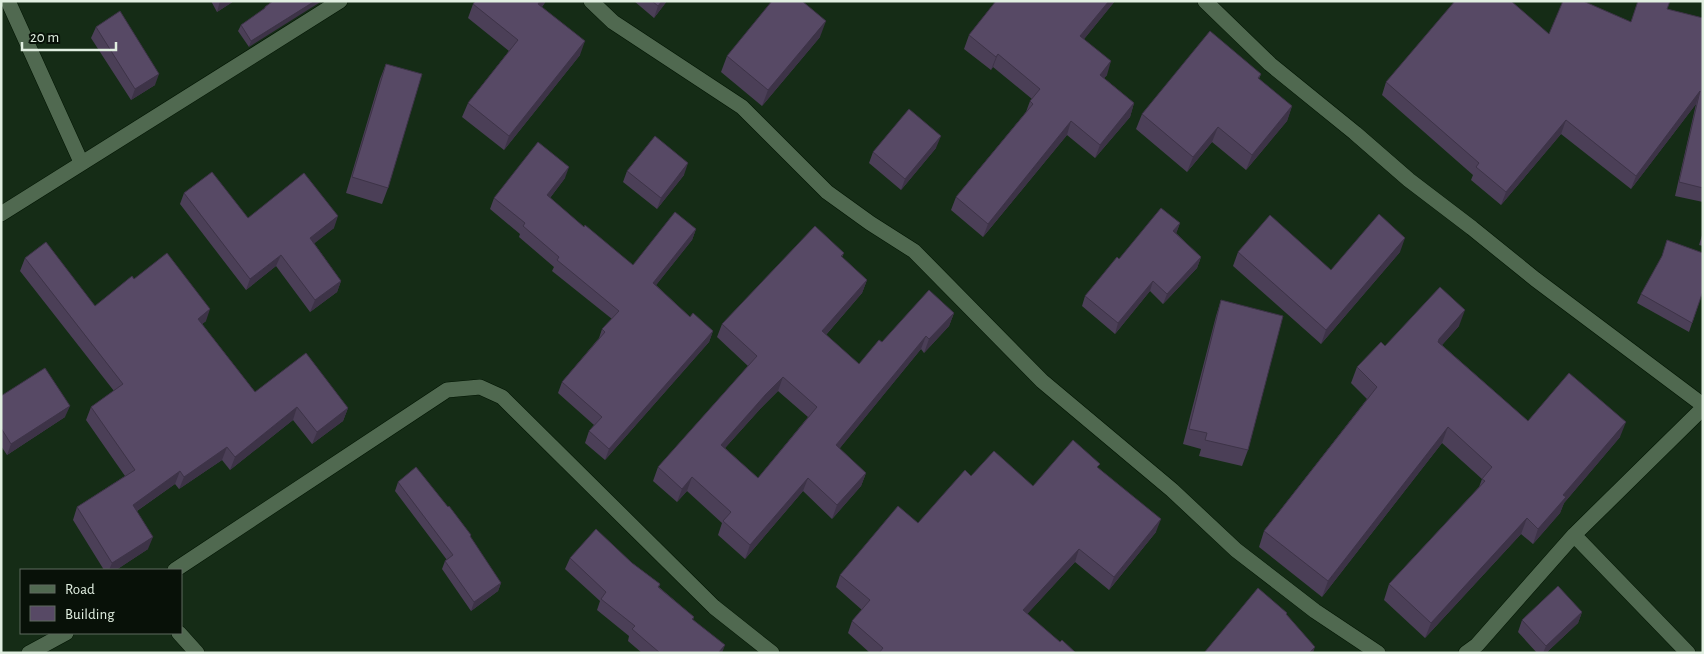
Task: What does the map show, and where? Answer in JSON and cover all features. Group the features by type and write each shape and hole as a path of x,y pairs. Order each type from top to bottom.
{"street":[{"path":"8,1 81,162"},
{"path":"1,214 340,1"},
{"path":"591,1 613,22 742,107 827,192 870,223 914,251 1042,381 1172,490 1236,550 1315,611 1378,653"},
{"path":"1205,1 1270,64 1355,132 1409,180 1703,407 1574,535 1477,645 1466,653"},
{"path":"177,569 447,390 480,387 502,397 714,607 772,653"},
{"path":"1574,535 1688,653"},
{"path":"29,653 64,634"},
{"path":"181,634 198,653"}],"building":[{"path":"273,1 315,1 251,41 241,25"},
{"path":"476,1 540,1 538,4 585,41 509,136 468,103 518,40 473,4"},
{"path":"652,1 662,1 658,6"},
{"path":"772,1 802,1 826,21 768,90 727,56"},
{"path":"996,1 1109,1 1080,36 1111,61 1100,75 1134,103 1100,145 1071,121 988,224 956,197 1033,104 1030,101 1040,89 998,54 996,57 969,35"},
{"path":"1455,1 1511,1 1549,34 1563,1 1583,1 1631,22 1638,1 1670,1 1667,9 1703,18 1703,188 1679,182 1700,91 1636,176 1566,120 1506,192 1476,167 1479,163 1386,82"},
{"path":"120,11 159,74 135,89 96,27"},
{"path":"1210,31 1261,74 1258,78 1292,106 1252,155 1218,127 1193,157 1142,114"},
{"path":"386,64 422,74 388,188 352,177"},
{"path":"909,109 941,136 905,179 873,152"},
{"path":"655,136 688,163 661,198 627,171"},
{"path":"538,142 569,167 547,195 633,265 675,212 696,229 653,283 690,317 693,313 713,331 609,449 589,431 602,417 562,382 605,332 602,329 619,311 557,260 559,257 523,226 525,223 494,198"},
{"path":"212,172 248,218 304,173 338,216 310,238 341,281 315,300 281,255 250,279 184,193"},
{"path":"1161,208 1180,223 1173,231 1201,257 1167,294 1153,281 1118,323 1085,296 1117,257 1119,259"},
{"path":"1379,214 1405,238 1326,330 1238,252 1270,215 1331,270"},
{"path":"815,226 844,253 841,256 867,280 822,331 859,364 879,340 882,342 929,290 954,313 929,339 926,336 836,445 866,473 837,505 808,478 750,545 723,521 731,512 692,477 682,489 658,467 757,356 722,324","holes":["783,377 817,407 758,478 721,445"]},
{"path":"1667,240 1703,253 1703,291 1692,323 1641,294 1662,256"},
{"path":"46,242 95,306 132,276 134,279 167,253 210,309 198,319 255,392 306,353 348,408 317,432 297,407 235,457 227,447 184,477 180,471 133,505 153,537 112,563 77,507 135,470 91,407 123,384 25,258"},
{"path":"1440,287 1465,310 1438,342 1528,421 1569,373 1626,422 1563,495 1566,497 1538,529 1527,518 1431,623 1389,584 1485,481 1482,479 1492,467 1448,427 1328,581 1264,531 1377,387 1357,367 1381,342 1385,346"},
{"path":"1221,300 1283,316 1248,450 1205,440 1207,433 1189,429"},
{"path":"45,368 70,406 11,444 1,428 1,396"},
{"path":"1073,440 1100,464 1097,467 1161,519 1114,577 1079,549 1023,610 1060,642 1062,640 1076,653 879,653 883,648 852,621 870,600 840,575 898,506 918,523 965,470 971,476 994,451 1033,486"},
{"path":"416,467 471,535 501,583 474,602 445,561 453,555 398,482"},
{"path":"596,529 632,563 660,584 658,587 694,617 692,619 725,645 720,653 660,653 632,629 635,626 601,599 606,592 570,558"},
{"path":"1558,586 1582,612 1546,646 1522,620"},
{"path":"1258,588 1287,613 1315,647 1309,653 1204,653"}]}
